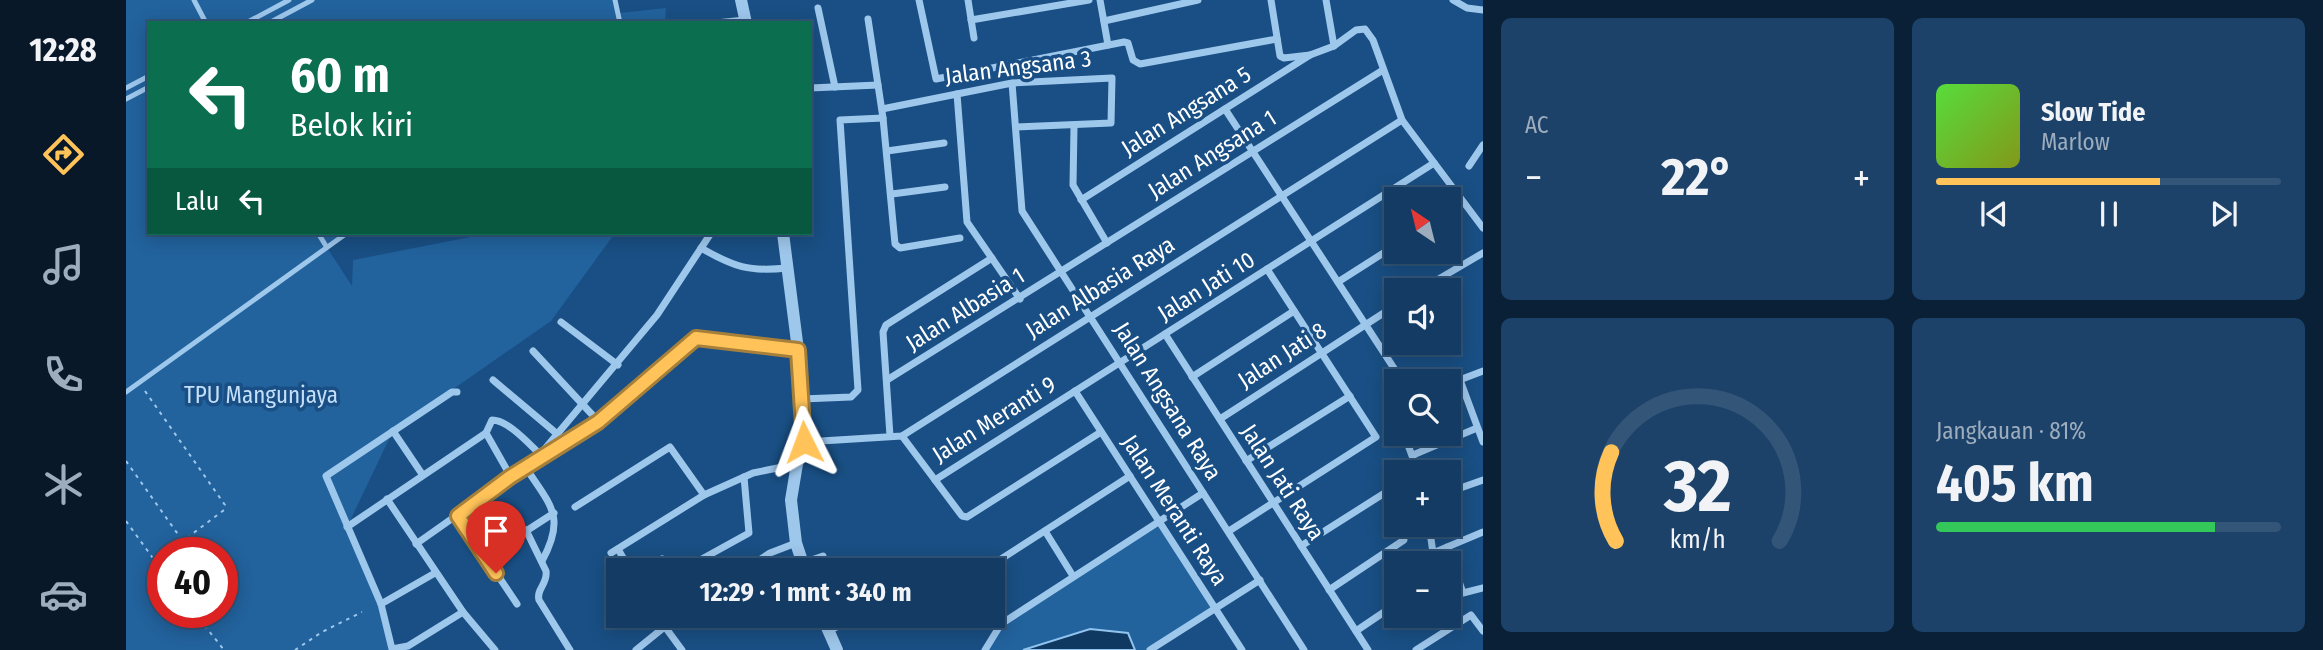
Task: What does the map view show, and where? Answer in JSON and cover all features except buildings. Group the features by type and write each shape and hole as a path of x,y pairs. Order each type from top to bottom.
{"street":[{"path":"741,0 745,21"},
{"path":"919,0 936,79 1126,42 1133,60 1140,64 1278,39"},
{"path":"968,0 974,38"},
{"path":"1020,0 1022,11"},
{"path":"971,20 1089,0"},
{"path":"1100,0 1108,45"},
{"path":"1104,21 1198,0"},
{"path":"1271,0 1282,58 1310,55"},
{"path":"1326,0 1334,46"},
{"path":"1453,0 1466,8 1483,10"},
{"path":"818,8 835,87"},
{"path":"868,19 882,108 895,244 900,248 960,237"},
{"name":"Jalan Angsana 5","path":"1081,200 1310,55 1334,46 1363,28 1373,40 1383,70"},
{"path":"1383,70 1402,120 1483,228"},
{"name":"Jalan Angsana 1","path":"1063,272 1383,70"},
{"name":"Jalan Angsana 3","path":"882,108 1012,83 1109,76 1112,78 1112,121 1108,124 1074,127"},
{"name":"Jalan Angsana Raya","path":"1012,83 1019,205 1304,650"},
{"path":"812,88 878,85"},
{"path":"957,94 967,222 1020,299"},
{"path":"1225,109 1394,369"},
{"path":"802,399 851,397 858,390 840,120 883,118"},
{"name":"Jalan Albasia Raya","path":"902,436 1402,120"},
{"path":"1016,127 1074,127 1073,185 1107,243"},
{"path":"887,151 943,143"},
{"path":"1469,166 1483,145"},
{"name":"Jalan Jati 10","path":"1120,362 1434,163"},
{"path":"892,194 945,187"},
{"path":"416,544 538,457 556,433 618,365 657,315 710,235"},
{"path":"783,235 802,399 804,442 791,500 796,543 801,558"},
{"path":"701,247 733,266 759,271 787,268"},
{"path":"1338,282 1384,253"},
{"path":"1440,278 1483,253"},
{"path":"890,436 883,332 886,325 992,258"},
{"path":"1229,531 1376,437 1267,269"},
{"name":"Jalan Albasia 1","path":"887,380 1063,272"},
{"path":"1192,377 1294,311"},
{"name":"Jalan Jati 8","path":"1220,419 1384,312"},
{"path":"561,322 618,365"},
{"name":"Jalan Jati Raya","path":"1165,334 1368,650"},
{"path":"538,457 598,422 696,338 798,350"},
{"path":"533,351 598,422"},
{"name":"Jalan Meranti 9","path":"902,436 935,480 1120,362"},
{"path":"1461,380 1483,371"},
{"path":"493,380 556,433"},
{"path":"1461,383 1483,442"},
{"name":"Jalan Meranti Raya","path":"1075,391 1242,650"},
{"path":"457,392 326,476 382,604 392,649 408,646 463,612"},
{"path":"1246,461 1350,396"},
{"path":"347,527 486,433 495,419 538,457"},
{"path":"1413,456 1477,428"},
{"path":"393,431 422,474"},
{"path":"935,480 962,516 967,517 1101,432"},
{"path":"486,433 510,477"},
{"path":"804,442 902,436"},
{"path":"1409,446 1414,460"},
{"path":"575,507 670,447 705,495"},
{"path":"621,558 615,551 705,495 744,477 797,464"},
{"path":"526,468 554,513 556,531 542,561"},
{"path":"1003,558 1130,476"},
{"path":"703,558 749,531 744,477"},
{"path":"1461,488 1483,480"},
{"path":"985,650 1002,624 1203,493"},
{"path":"1301,546 1384,493"},
{"path":"387,499 435,573 495,650"},
{"path":"486,557 554,513"},
{"path":"458,516 517,604"},
{"path":"526,530 542,561 547,578 538,592 539,600 570,650"},
{"path":"1045,531 1073,576"},
{"path":"1430,537 1431,551 1435,553 1483,532"},
{"path":"1329,590 1404,540 1404,537"},
{"path":"763,558 796,543"},
{"path":"1447,547 1463,593 1483,588"},
{"path":"382,604 435,573"},
{"path":"1150,650 1260,580"},
{"path":"1356,631 1384,612"},
{"path":"1416,650 1471,615 1483,631"},
{"path":"636,650 664,628 682,650"},
{"path":"827,628 833,649"},
{"path":"828,631 834,628"}],"lane":[{"path":"194,0 205,21"},
{"path":"250,21 289,0"},
{"path":"273,21 312,0"},
{"path":"615,0 620,21"},
{"path":"126,88 147,77"},
{"path":"126,99 147,88"},
{"path":"319,235 326,246"},
{"path":"126,392 344,235"}],"path":[{"path":"139,382 225,505 223,510 187,537"},
{"path":"126,461 179,537"},
{"path":"126,521 147,551"},
{"path":"295,650 322,632 362,612"},
{"path":"206,628 223,650"}],"green space":[{"name":"TPU Mangunjaya","path":"126,0 615,0 620,13 666,8 665,21 147,21 147,235 344,235 326,246 352,286 353,260 481,235 614,235 551,321 393,431 347,527 381,604 392,650 126,650"},
{"path":"1159,521 1215,608 1150,650 1135,650 1127,633 1023,650 985,650 999,628 1005,628 1005,621"}],"shaded area":[{"path":"1090,629 1128,633 1135,650 1023,650"}],"route":[{"path":"496,573 458,516 510,477 598,422 686,343 696,338 798,350 804,442"}]}
